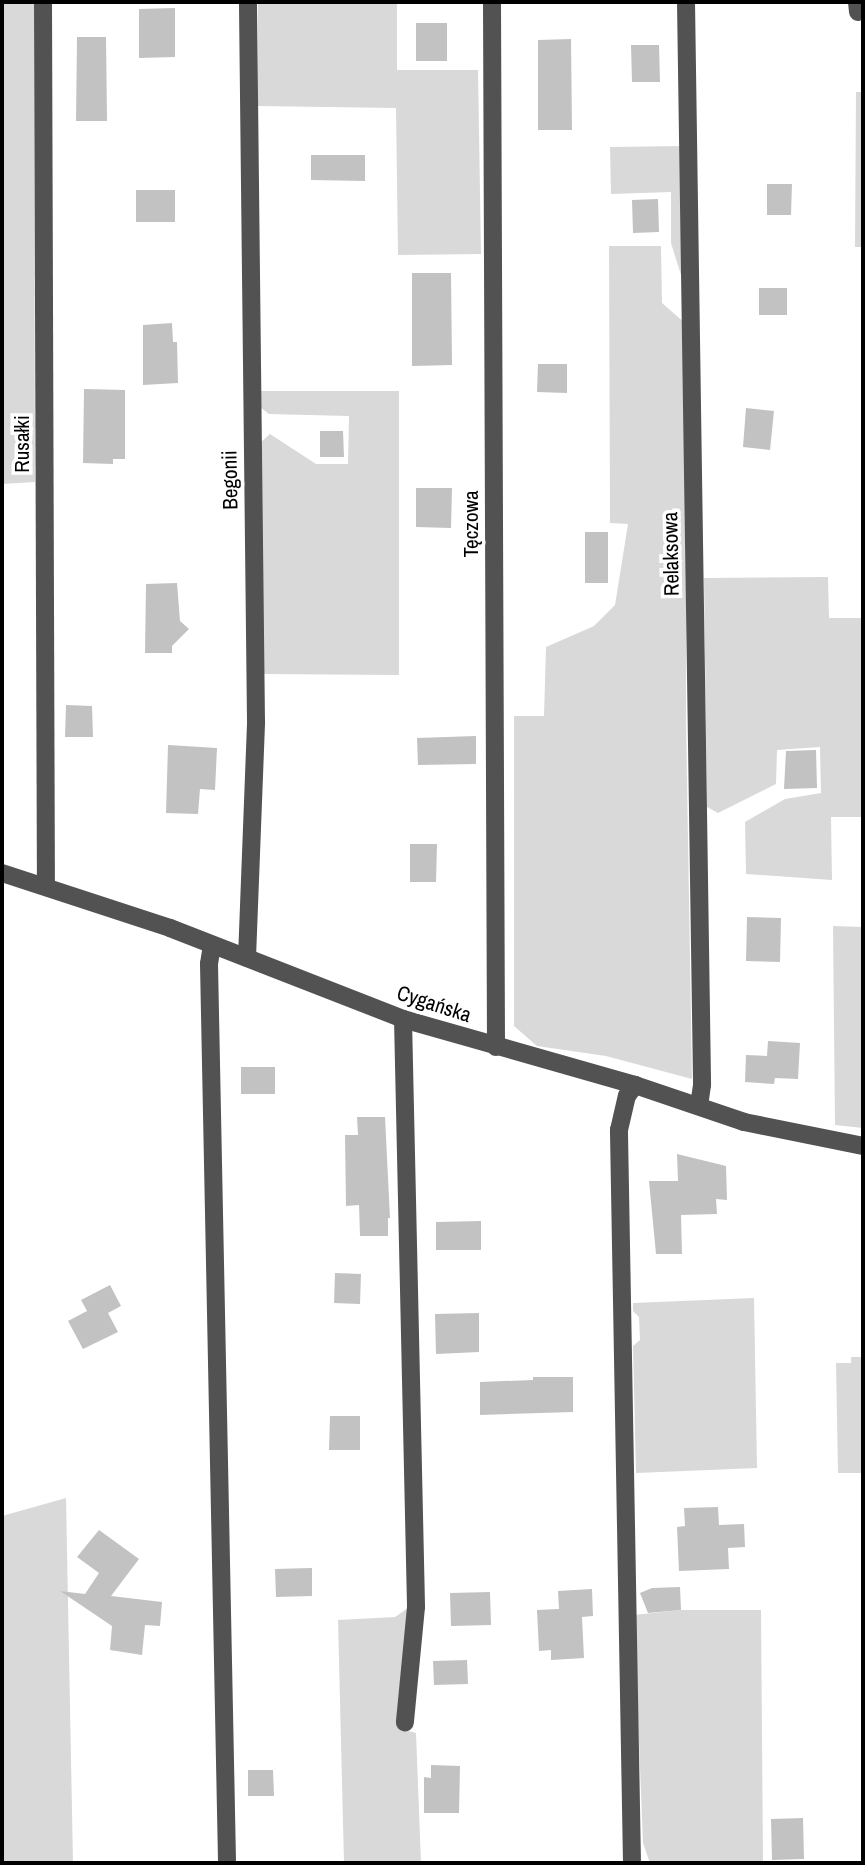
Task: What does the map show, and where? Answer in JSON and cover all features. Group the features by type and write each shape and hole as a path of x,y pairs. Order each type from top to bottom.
{"street":[{"name":"Rusałki","path":"43,2 46,886"},
{"name":"Begonii","path":"247,958 256,722 248,2"},
{"name":"Tęczowa","path":"492,2 496,1047"},
{"name":"Relaksowa","path":"686,2 702,1085 699,1106"},
{"name":"Cygańska","path":"2,873 212,945 403,1019 635,1084 744,1122 863,1146"},
{"path":"212,945 209,964 226,1863"},
{"path":"403,1019 416,1607 405,1723"},
{"path":"632,1863 619,1130 627,1096 635,1084"}],"shaded area":[{"path":"2,2 34,2 35,482 2,484"},
{"path":"258,2 397,2 397,70 478,70 481,254 398,255 396,108 258,106"},
{"path":"856,92 863,92 863,247 855,247"},
{"path":"685,146 686,291 671,243 671,192 611,194 610,147"},
{"path":"609,246 661,246 662,303 686,324 686,719 692,1079 606,1056 537,1046 514,1026 514,716 544,716 546,647 594,626 615,605 628,524 610,523"},
{"path":"260,391 399,391 399,675 261,674 260,443 270,434 316,464 348,464 349,416 269,414 260,407"},
{"path":"828,577 829,618 863,618 863,817 831,817 832,880 746,874 745,822 785,799 821,793 820,747 777,750 776,784 718,813 707,807 704,578"},
{"path":"833,926 863,927 863,1128 835,1125"},
{"path":"754,1298 757,1468 636,1473 633,1346 640,1340 639,1317 633,1311 633,1303"},
{"path":"851,1357 863,1357 863,1473 838,1473 836,1363 851,1363"},
{"path":"66,1498 73,1863 2,1863 2,1516"},
{"path":"408,1608 398,1728 416,1733 421,1863 344,1863 338,1620 395,1617"},
{"path":"681,1610 761,1610 763,1863 650,1863 643,1843 634,1615"}],"building":[{"path":"175,8 175,57 139,58 139,9"},
{"path":"416,23 447,23 447,61 416,61"},
{"path":"77,37 106,37 107,121 76,121"},
{"path":"571,39 572,130 538,130 538,40"},
{"path":"631,45 659,45 660,82 632,82"},
{"path":"311,155 365,155 365,181 311,180"},
{"path":"767,184 792,184 791,215 767,215"},
{"path":"136,190 175,190 175,222 136,222"},
{"path":"658,199 659,232 633,233 632,200"},
{"path":"412,273 451,273 452,365 412,366"},
{"path":"759,288 787,288 787,315 759,315"},
{"path":"172,323 173,342 177,342 178,383 143,385 143,325"},
{"path":"538,364 567,364 567,393 537,392"},
{"path":"84,389 125,390 125,459 113,459 113,464 83,463"},
{"path":"746,408 774,411 770,450 743,447"},
{"path":"320,431 343,431 344,457 320,457"},
{"path":"416,488 452,488 451,528 416,527"},
{"path":"585,532 608,532 608,583 585,583"},
{"path":"177,583 180,621 189,629 172,646 172,653 145,653 146,584"},
{"path":"66,705 92,706 93,737 65,737"},
{"path":"476,736 476,764 418,765 417,738"},
{"path":"168,745 217,748 215,790 200,789 198,814 166,813"},
{"path":"816,750 817,788 784,789 786,751"},
{"path":"410,844 437,844 436,882 410,882"},
{"path":"747,917 781,918 780,962 746,961"},
{"path":"768,1041 800,1043 798,1079 775,1078 774,1084 745,1082 746,1055 767,1056"},
{"path":"241,1067 275,1067 275,1094 241,1094"},
{"path":"357,1117 385,1117 390,1218 388,1236 360,1236 359,1205 346,1206 345,1135 358,1135"},
{"path":"677,1154 726,1166 727,1200 716,1199 717,1214 681,1215 682,1254 656,1254 649,1181 678,1181"},
{"path":"481,1221 481,1250 436,1250 436,1222"},
{"path":"335,1273 361,1274 360,1304 334,1303"},
{"path":"110,1285 121,1306 108,1313 118,1332 83,1349 68,1321 87,1311 81,1300"},
{"path":"479,1313 479,1352 436,1354 435,1314"},
{"path":"533,1377 573,1377 573,1412 480,1415 480,1382 533,1380"},
{"path":"330,1416 360,1416 360,1450 329,1450"},
{"path":"718,1507 719,1525 744,1524 745,1547 728,1548 729,1569 679,1571 677,1527 685,1526 684,1508"},
{"path":"99,1530 139,1559 111,1596 162,1602 160,1626 145,1625 142,1655 110,1650 112,1626 60,1591 85,1594 99,1573 77,1557"},
{"path":"312,1568 312,1596 276,1597 275,1569"},
{"path":"680,1587 681,1610 648,1613 640,1593 652,1588"},
{"path":"592,1589 593,1616 582,1617 584,1658 551,1660 551,1650 539,1651 537,1610 559,1609 558,1591"},
{"path":"490,1592 491,1625 451,1626 450,1593"},
{"path":"467,1660 468,1684 434,1685 433,1661"},
{"path":"431,1765 460,1766 459,1813 424,1813 424,1777 431,1778"},
{"path":"248,1770 273,1770 274,1796 248,1796"},
{"path":"803,1818 804,1859 772,1860 771,1819"}]}
